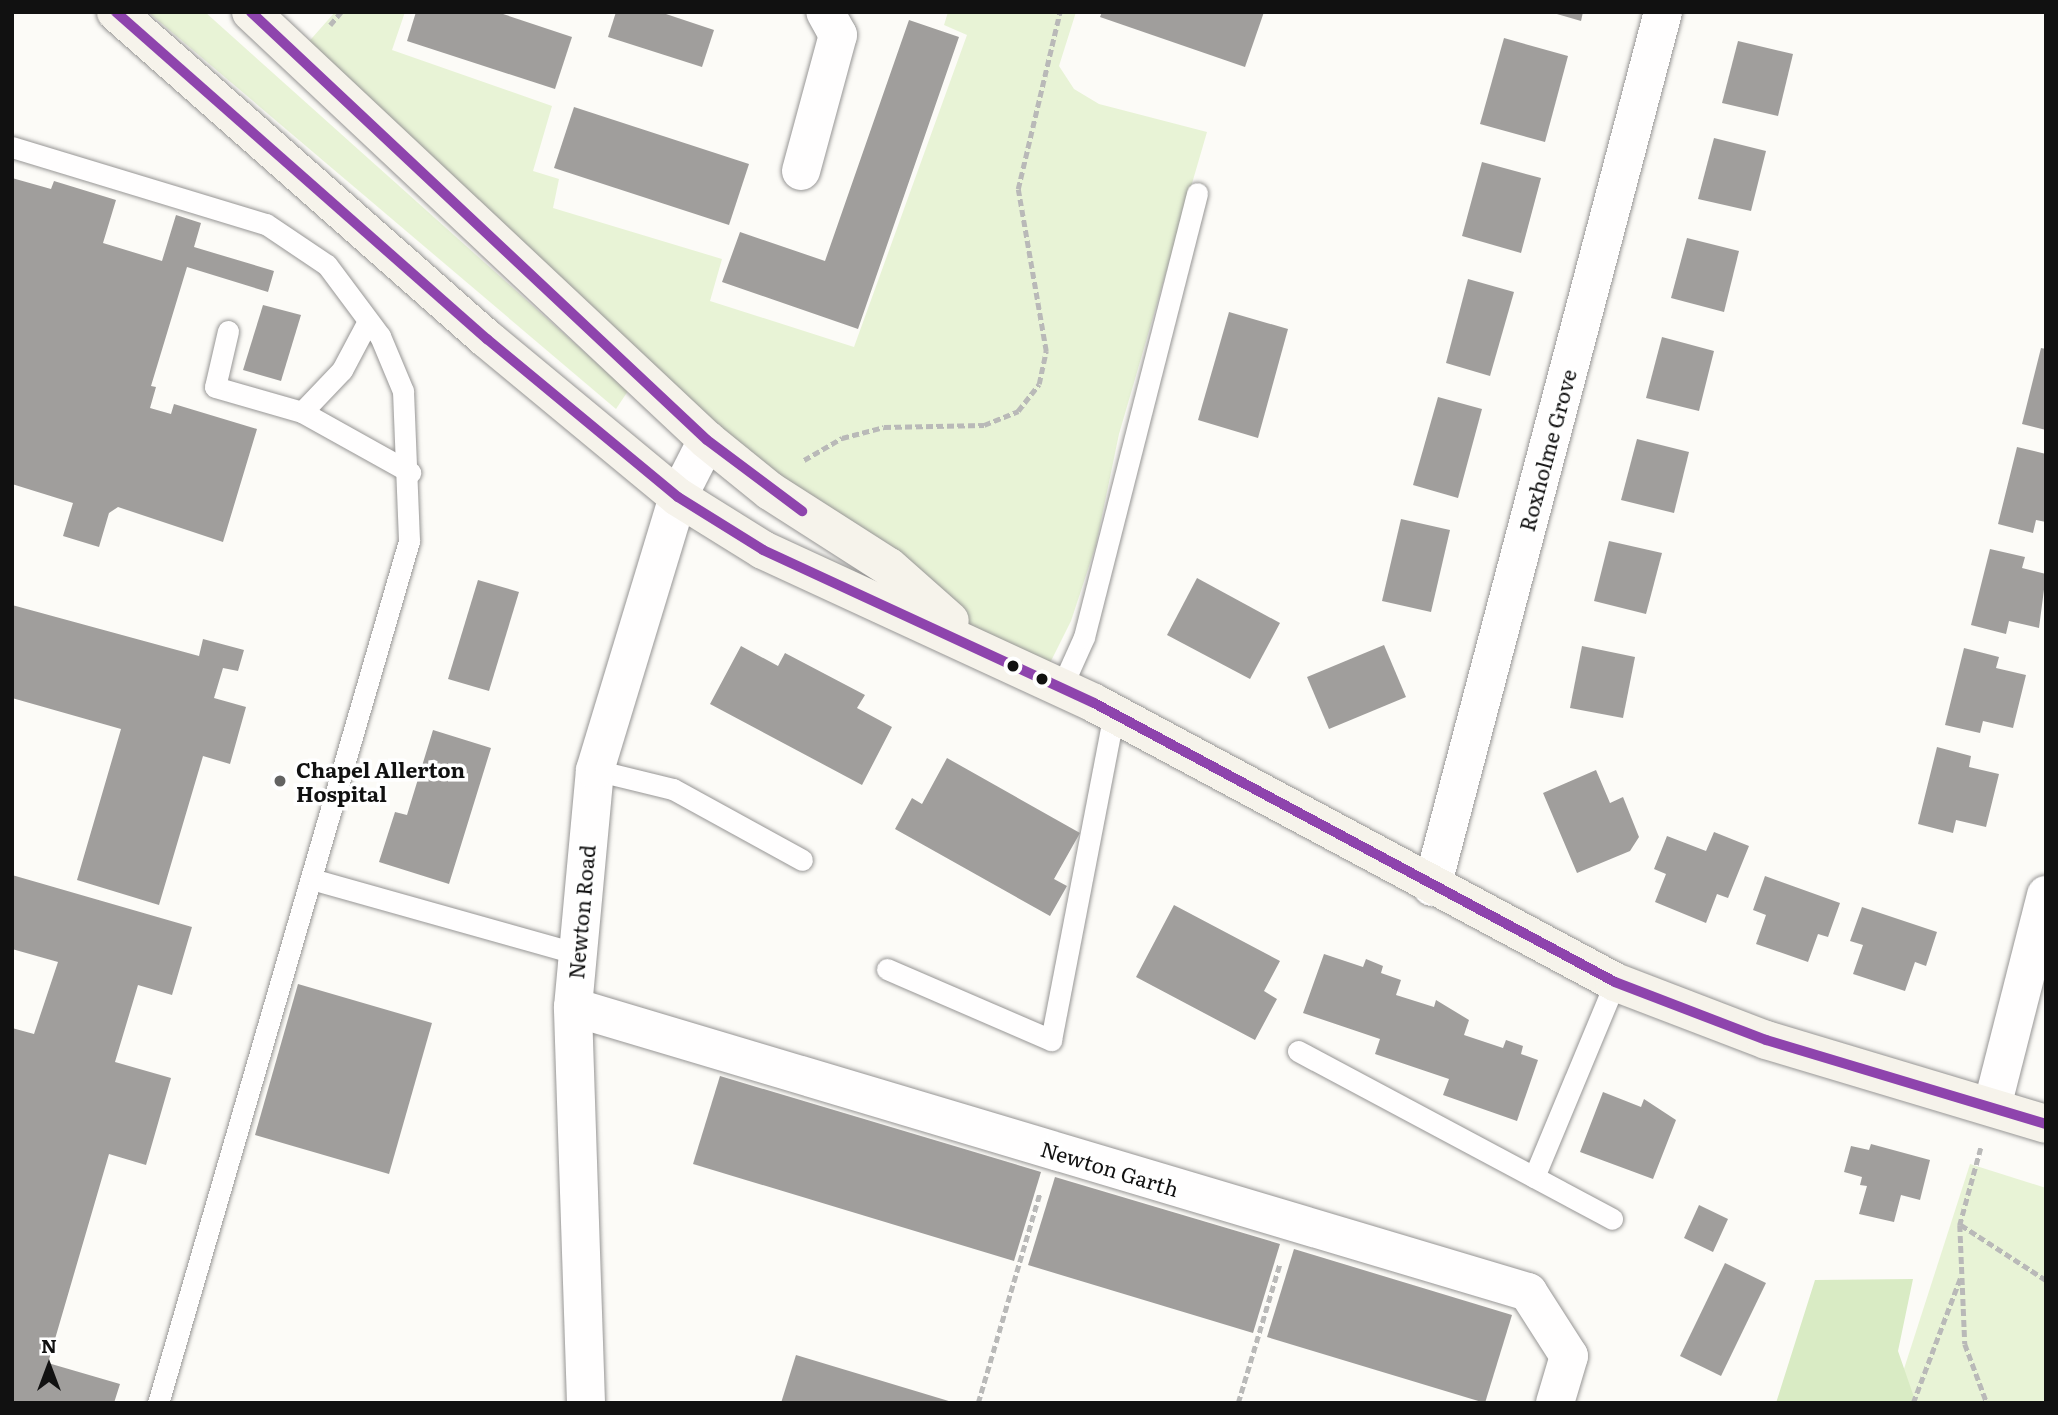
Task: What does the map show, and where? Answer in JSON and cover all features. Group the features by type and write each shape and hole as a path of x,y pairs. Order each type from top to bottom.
{"main road":[{"path":"116,12 487,339 678,497 763,550 975,643 1062,686 1432,887 1615,982 1766,1040 2046,1124"},
{"path":"251,12 707,440 770,491 889,567 975,643"}],"street":[{"path":"801,172 838,34 825,12"},
{"name":"Roxholme Grove","path":"1432,887 1663,12"},
{"name":"Newton Road","path":"586,1403 573,1007 575,953 595,770 678,497 707,440"},
{"path":"1992,1107 2046,895"},
{"name":"Newton Garth","path":"573,1007 1528,1292 1569,1356 1555,1403"}],"lane":[{"path":"12,147 266,224 327,265 368,321 403,391 410,472 409,541 315,880 236,1117 158,1403"},
{"path":"1062,686 1084,637 1197,193"},
{"path":"302,412 342,370 368,321"},
{"path":"228,331 215,387 302,412 410,472"},
{"path":"887,969 1051,1040 1114,713"},
{"path":"595,770 673,789 802,860"},
{"path":"315,880 575,953"},
{"path":"1534,1177 1615,982"},
{"path":"1298,1051 1612,1219"}],"path":[{"path":"799,464 842,438 884,427 985,425 1018,411 1039,384 1046,351 1018,189 1060,12"},
{"path":"1987,1403 1965,1344 1960,1225 1992,1107"},
{"path":"978,1403 1052,1150"},
{"path":"1238,1403 1293,1222"},
{"path":"1960,1225 2046,1280"},
{"path":"1913,1403 1962,1272"}],"green space":[{"path":"148,12 205,12 628,391 616,409"},
{"path":"335,12 405,12 392,50 552,106 533,171 559,179 553,208 722,259 710,301 854,347 967,35 944,25 948,12 1076,12 1059,66 1074,89 1099,104 1207,132 1119,434 1096,545 1071,621 1043,677 770,491 297,55"},
{"path":"1970,1164 2046,1188 2046,1403 1893,1403"},
{"path":"1913,1279 1898,1351 1916,1403 1776,1403 1815,1280"}],"building":[{"path":"416,12 497,12 572,37 555,89 407,41"},
{"path":"616,12 660,12 714,30 702,67 608,37"},
{"path":"1102,12 1264,12 1245,67 1100,17"},
{"path":"1550,12 1583,12 1581,21"},
{"path":"909,20 959,37 858,329 722,282 740,232 825,261"},
{"path":"1504,38 1568,56 1545,142 1480,124"},
{"path":"1738,41 1793,54 1778,116 1722,103"},
{"path":"574,107 749,164 729,225 554,168"},
{"path":"1714,138 1766,151 1751,211 1698,199"},
{"path":"1482,162 1541,178 1521,253 1462,236"},
{"path":"12,178 51,189 54,181 116,200 103,243 162,261 176,215 201,223 194,247 274,271 268,292 187,267 151,386 156,387 150,408 171,414 174,404 257,429 223,542 118,507 109,513 99,547 63,536 73,503 12,484"},
{"path":"1687,238 1739,251 1724,312 1671,298"},
{"path":"1468,279 1514,292 1490,376 1446,363"},
{"path":"263,305 301,315 281,381 243,370"},
{"path":"1229,312 1288,329 1258,438 1198,420"},
{"path":"1662,337 1714,351 1699,411 1646,398"},
{"path":"2041,348 2046,349 2046,430 2022,424"},
{"path":"1438,397 1482,409 1458,498 1413,485"},
{"path":"1637,439 1689,452 1674,513 1621,500"},
{"path":"2017,447 2046,454 2046,522 2036,520 2033,533 1998,524"},
{"path":"1401,519 1450,530 1431,612 1382,601"},
{"path":"1609,541 1662,553 1646,614 1594,601"},
{"path":"1990,549 2025,557 2022,568 2046,574 2039,628 2009,621 2006,634 1971,625"},
{"path":"1197,578 1280,623 1250,679 1167,635"},
{"path":"478,580 519,592 489,691 448,679"},
{"path":"12,605 199,656 203,639 244,650 238,671 223,668 214,698 246,707 230,764 203,756 159,905 77,880 121,729 12,698"},
{"path":"1384,645 1406,697 1329,729 1307,677"},
{"path":"741,646 778,666 785,653 865,695 857,708 892,727 862,785 710,704"},
{"path":"1582,646 1635,657 1623,718 1570,708"},
{"path":"1964,648 1999,657 1996,668 2026,675 2013,728 1983,721 1980,733 1945,725"},
{"path":"433,730 491,748 449,884 379,862 395,812 407,815"},
{"path":"1937,747 1971,756 1969,767 1999,774 1986,827 1956,820 1953,833 1918,824"},
{"path":"947,758 1080,833 1054,879 1067,886 1050,916 895,829 912,798 922,804"},
{"path":"1596,770 1610,803 1623,797 1639,837 1630,851 1577,873 1543,793"},
{"path":"1714,832 1749,846 1728,898 1717,894 1706,923 1655,902 1666,874 1654,869 1667,836 1706,851"},
{"path":"12,875 192,927 172,995 138,985 115,1062 171,1078 146,1165 109,1154 48,1363 120,1384 114,1403 12,1403 12,1028 34,1034 58,962 12,949"},
{"path":"1765,876 1840,903 1828,937 1818,934 1808,962 1756,944 1766,915 1753,910"},
{"path":"1174,905 1280,961 1264,991 1277,999 1255,1040 1136,977"},
{"path":"1862,907 1937,932 1926,966 1915,962 1905,991 1853,974 1863,945 1850,941"},
{"path":"1324,954 1363,967 1366,959 1383,966 1381,973 1401,980 1396,995 1434,1007 1436,1000 1469,1020 1464,1035 1503,1048 1506,1040 1523,1046 1521,1054 1538,1060 1517,1121 1443,1095 1449,1079 1375,1054 1380,1039 1303,1013"},
{"path":"298,984 432,1023 389,1174 255,1135"},
{"path":"720,1076 1041,1172 1014,1261 693,1164"},
{"path":"1603,1092 1641,1107 1644,1099 1676,1120 1653,1179 1580,1152"},
{"path":"1871,1144 1930,1160 1920,1200 1901,1195 1894,1222 1859,1214 1867,1186 1860,1185 1862,1177 1844,1172 1851,1146 1869,1150"},
{"path":"1055,1177 1280,1244 1253,1333 1028,1265"},
{"path":"1699,1205 1728,1219 1713,1252 1684,1238"},
{"path":"1294,1249 1512,1315 1485,1403 1267,1337"},
{"path":"1725,1263 1766,1283 1721,1376 1680,1356"},
{"path":"796,1355 952,1402 952,1403 781,1403"}],"transit line":[{"path":"116,12 487,339 678,497 763,550 1094,703 1615,982 1766,1040 2046,1124"},
{"path":"251,12 707,440 802,511"}],"place":[{"name":"Chapel Allerton Hospital","path":"280,781"}]}
